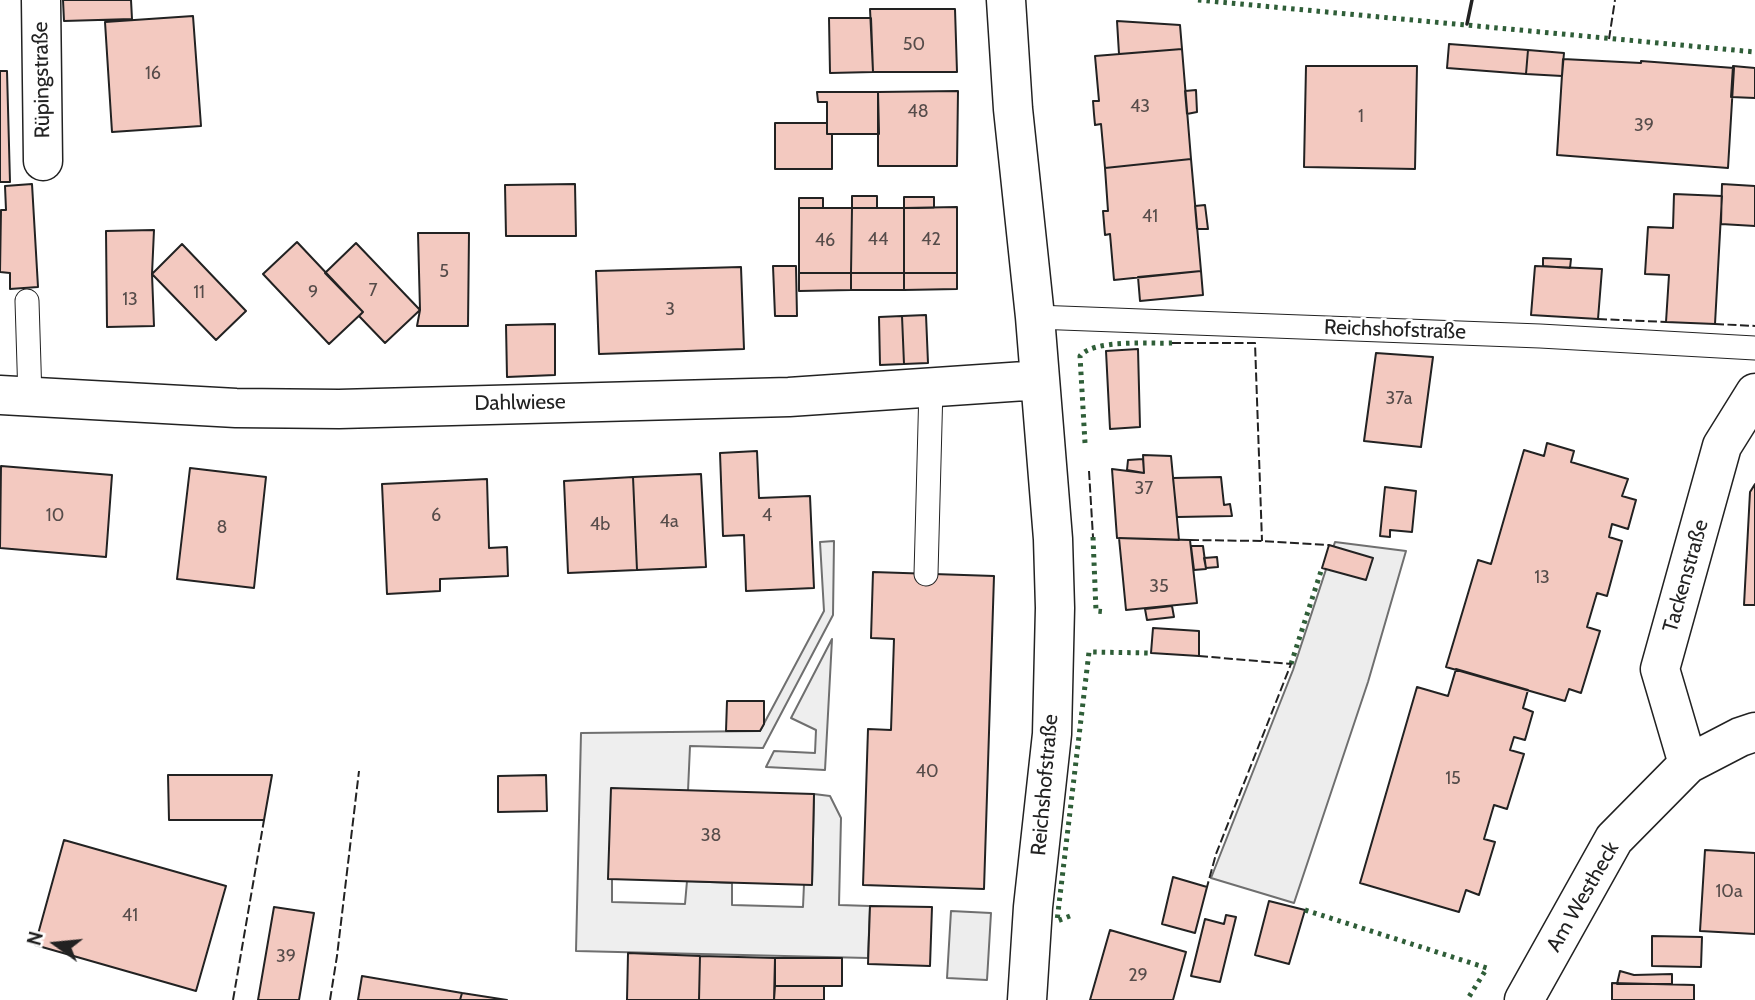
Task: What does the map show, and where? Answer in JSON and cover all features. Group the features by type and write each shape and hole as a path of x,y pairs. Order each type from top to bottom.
{"street":[{"name":"Rüpingstraße","path":"41,0 43,161"},
{"name":"Reichshofstraße","path":"1006,0 1013,109 1041,380 1053,539 1052,734 1027,1000"},
{"name":"Dahlwiese","path":"15,396 236,408 339,409 789,397 1041,380"},
{"name":"Tackenstraße","path":"1688,764 1660,669 1722,446 1755,393"},
{"name":"Am Westheck","path":"1524,1000 1614,839 1688,764 1755,732"}],"lane":[{"path":"15,396 27,301"},
{"name":"Reichshofstraße","path":"1035,317 1540,336 1755,348"},
{"path":"926,574 931,387"}],"shaded area":[{"path":"834,541 833,615 763,748 690,746 688,791 608,879 612,879 612,902 685,904 687,881 732,883 732,905 803,907 804,884 812,884 814,794 830,796 841,818 839,905 870,906 868,958 576,951 581,733 760,731 824,611 820,542"},
{"path":"1335,542 1406,551 1368,682 1294,903 1211,878 1293,670"},
{"path":"832,639 825,770 766,767 774,751 815,753 816,730 791,718"},
{"path":"951,911 991,913 987,980 947,978"}],"building":[{"path":"63,0 131,0 132,19 64,21"},
{"path":"870,9 955,9 957,72 873,72"},
{"path":"193,16 201,126 112,132 105,22"},
{"path":"829,18 871,18 873,72 830,73"},
{"path":"1117,21 1180,25 1182,49 1119,54"},
{"path":"1449,44 1528,50 1526,74 1447,68"},
{"path":"1182,49 1191,159 1105,168 1101,124 1095,125 1094,114 1093,101 1099,101 1095,56"},
{"path":"1528,50 1564,53 1562,76 1526,74"},
{"path":"1563,59 1641,61 1734,68 1728,168 1557,155"},
{"path":"1306,66 1417,66 1415,169 1304,167"},
{"path":"1733,66 1755,68 1755,98 1731,97"},
{"path":"0,71 7,71 10,182 0,182"},
{"path":"1196,90 1197,112 1187,114 1185,91"},
{"path":"958,91 957,166 878,166 878,92"},
{"path":"817,92 878,92 879,134 827,134 827,102 818,102"},
{"path":"775,123 827,123 827,134 832,134 832,169 775,169"},
{"path":"1191,159 1201,271 1114,280 1110,234 1105,235 1103,211 1108,211 1105,168"},
{"path":"32,184 38,287 10,289 10,273 0,272 1,210 6,210 5,186"},
{"path":"575,184 576,236 506,236 505,185"},
{"path":"1722,184 1755,186 1755,226 1721,224"},
{"path":"1674,194 1722,196 1715,324 1666,322 1669,275 1645,274 1648,227 1673,228"},
{"path":"852,196 877,196 877,208 852,208"},
{"path":"904,197 934,197 934,208 904,208"},
{"path":"799,198 823,198 823,208 799,208"},
{"path":"1205,205 1208,229 1197,229 1195,206"},
{"path":"957,207 957,273 904,273 904,208"},
{"path":"799,208 852,208 851,273 799,273"},
{"path":"852,208 904,208 904,273 851,273"},
{"path":"154,230 154,326 107,327 106,231"},
{"path":"418,233 469,233 468,326 417,326 420,310"},
{"path":"297,242 363,312 329,344 263,274"},
{"path":"356,243 420,310 385,343 359,316 363,312 325,273"},
{"path":"182,244 246,311 216,340 152,274"},
{"path":"1543,258 1571,259 1570,268 1543,266"},
{"path":"773,266 796,266 797,316 775,316"},
{"path":"1535,266 1602,269 1598,319 1531,315"},
{"path":"741,267 744,349 599,354 596,271"},
{"path":"1201,271 1203,295 1140,301 1138,277"},
{"path":"799,273 851,273 851,290 799,291"},
{"path":"851,273 904,273 904,290 851,290"},
{"path":"904,273 957,273 957,289 904,290"},
{"path":"926,315 928,363 904,364 902,316"},
{"path":"902,316 904,364 880,365 879,317"},
{"path":"555,324 555,375 507,377 506,325"},
{"path":"1138,349 1140,427 1110,429 1106,351"},
{"path":"1376,353 1433,357 1421,447 1364,441"},
{"path":"1547,443 1574,451 1571,462 1628,479 1622,496 1636,500 1628,529 1612,524 1609,537 1622,541 1607,596 1597,593 1587,627 1600,631 1581,693 1569,689 1565,701 1446,667 1478,560 1491,564 1524,450 1544,456"},
{"path":"757,451 759,498 810,496 814,588 746,591 744,535 723,536 720,453"},
{"path":"1143,455 1171,456 1179,540 1117,538 1112,469 1144,473"},
{"path":"1143,459 1144,473 1127,470 1128,460"},
{"path":"1,466 112,475 106,557 0,548"},
{"path":"190,468 266,477 254,588 177,579"},
{"path":"701,474 706,567 637,570 633,477"},
{"path":"633,477 637,570 568,573 564,481"},
{"path":"1221,477 1224,505 1230,504 1232,516 1177,517 1173,478"},
{"path":"487,479 489,548 507,547 508,576 440,579 440,591 387,594 382,484"},
{"path":"1755,484 1755,605 1744,605 1750,492"},
{"path":"1385,487 1416,491 1412,532 1390,530 1390,537 1380,536"},
{"path":"1119,538 1190,540 1197,603 1126,610"},
{"path":"1329,545 1373,558 1366,580 1322,568"},
{"path":"1191,546 1203,546 1206,569 1194,570"},
{"path":"1217,557 1218,567 1206,568 1204,558"},
{"path":"873,572 994,576 984,889 863,885 868,729 891,730 894,639 871,638"},
{"path":"1172,606 1174,617 1147,620 1145,609"},
{"path":"1153,628 1199,631 1199,656 1151,653"},
{"path":"1456,669 1528,690 1523,708 1533,712 1525,740 1514,737 1510,750 1524,754 1507,809 1494,805 1484,839 1495,842 1479,895 1466,890 1459,912 1360,883 1417,687 1448,696"},
{"path":"727,701 764,701 764,724 760,731 726,731"},
{"path":"168,775 272,775 264,820 169,820"},
{"path":"546,775 547,811 498,812 498,776"},
{"path":"611,788 814,794 812,885 608,879"},
{"path":"64,840 226,886 196,991 35,945"},
{"path":"1705,850 1755,853 1755,934 1700,931"},
{"path":"1173,877 1207,887 1195,933 1162,924"},
{"path":"1269,901 1305,910 1289,964 1255,955"},
{"path":"870,906 932,907 930,966 868,964"},
{"path":"274,907 314,913 299,1000 258,1000"},
{"path":"1226,915 1236,917 1220,982 1191,976 1205,919 1224,924"},
{"path":"1110,930 1186,952 1173,1000 1090,1000"},
{"path":"1652,936 1702,937 1701,967 1652,966"},
{"path":"628,953 700,956 699,1000 627,1000"},
{"path":"700,956 775,958 774,1000 699,1000"},
{"path":"775,958 842,958 842,986 775,986"},
{"path":"1620,971 1634,975 1672,974 1672,984 1617,984"},
{"path":"362,976 462,993 460,1000 358,1000"},
{"path":"1612,983 1694,985 1694,1000 1612,1000"},
{"path":"775,986 824,986 824,1000 774,1000"},
{"path":"462,993 507,1000 460,1000"}],"hedge":[{"path":"1198,0 1755,52"},
{"path":"1085,443 1080,356 1097,347 1109,345 1172,343"},
{"path":"1093,537 1096,611 1106,612"},
{"path":"1291,664 1322,568"},
{"path":"1070,916 1057,921 1089,652 1151,653"},
{"path":"1305,910 1487,968 1467,1000"}],"fence":[{"path":"1609,39 1615,0"},
{"path":"1598,319 1666,322"},
{"path":"1715,324 1755,326"},
{"path":"1172,343 1255,343 1262,541"},
{"path":"1089,471 1093,537"},
{"path":"1190,540 1329,545"},
{"path":"1199,656 1291,664 1216,854 1207,887"},
{"path":"330,1000 359,771"},
{"path":"233,1000 264,820"}],"wall":[{"path":"1467,24 1472,0"}]}
